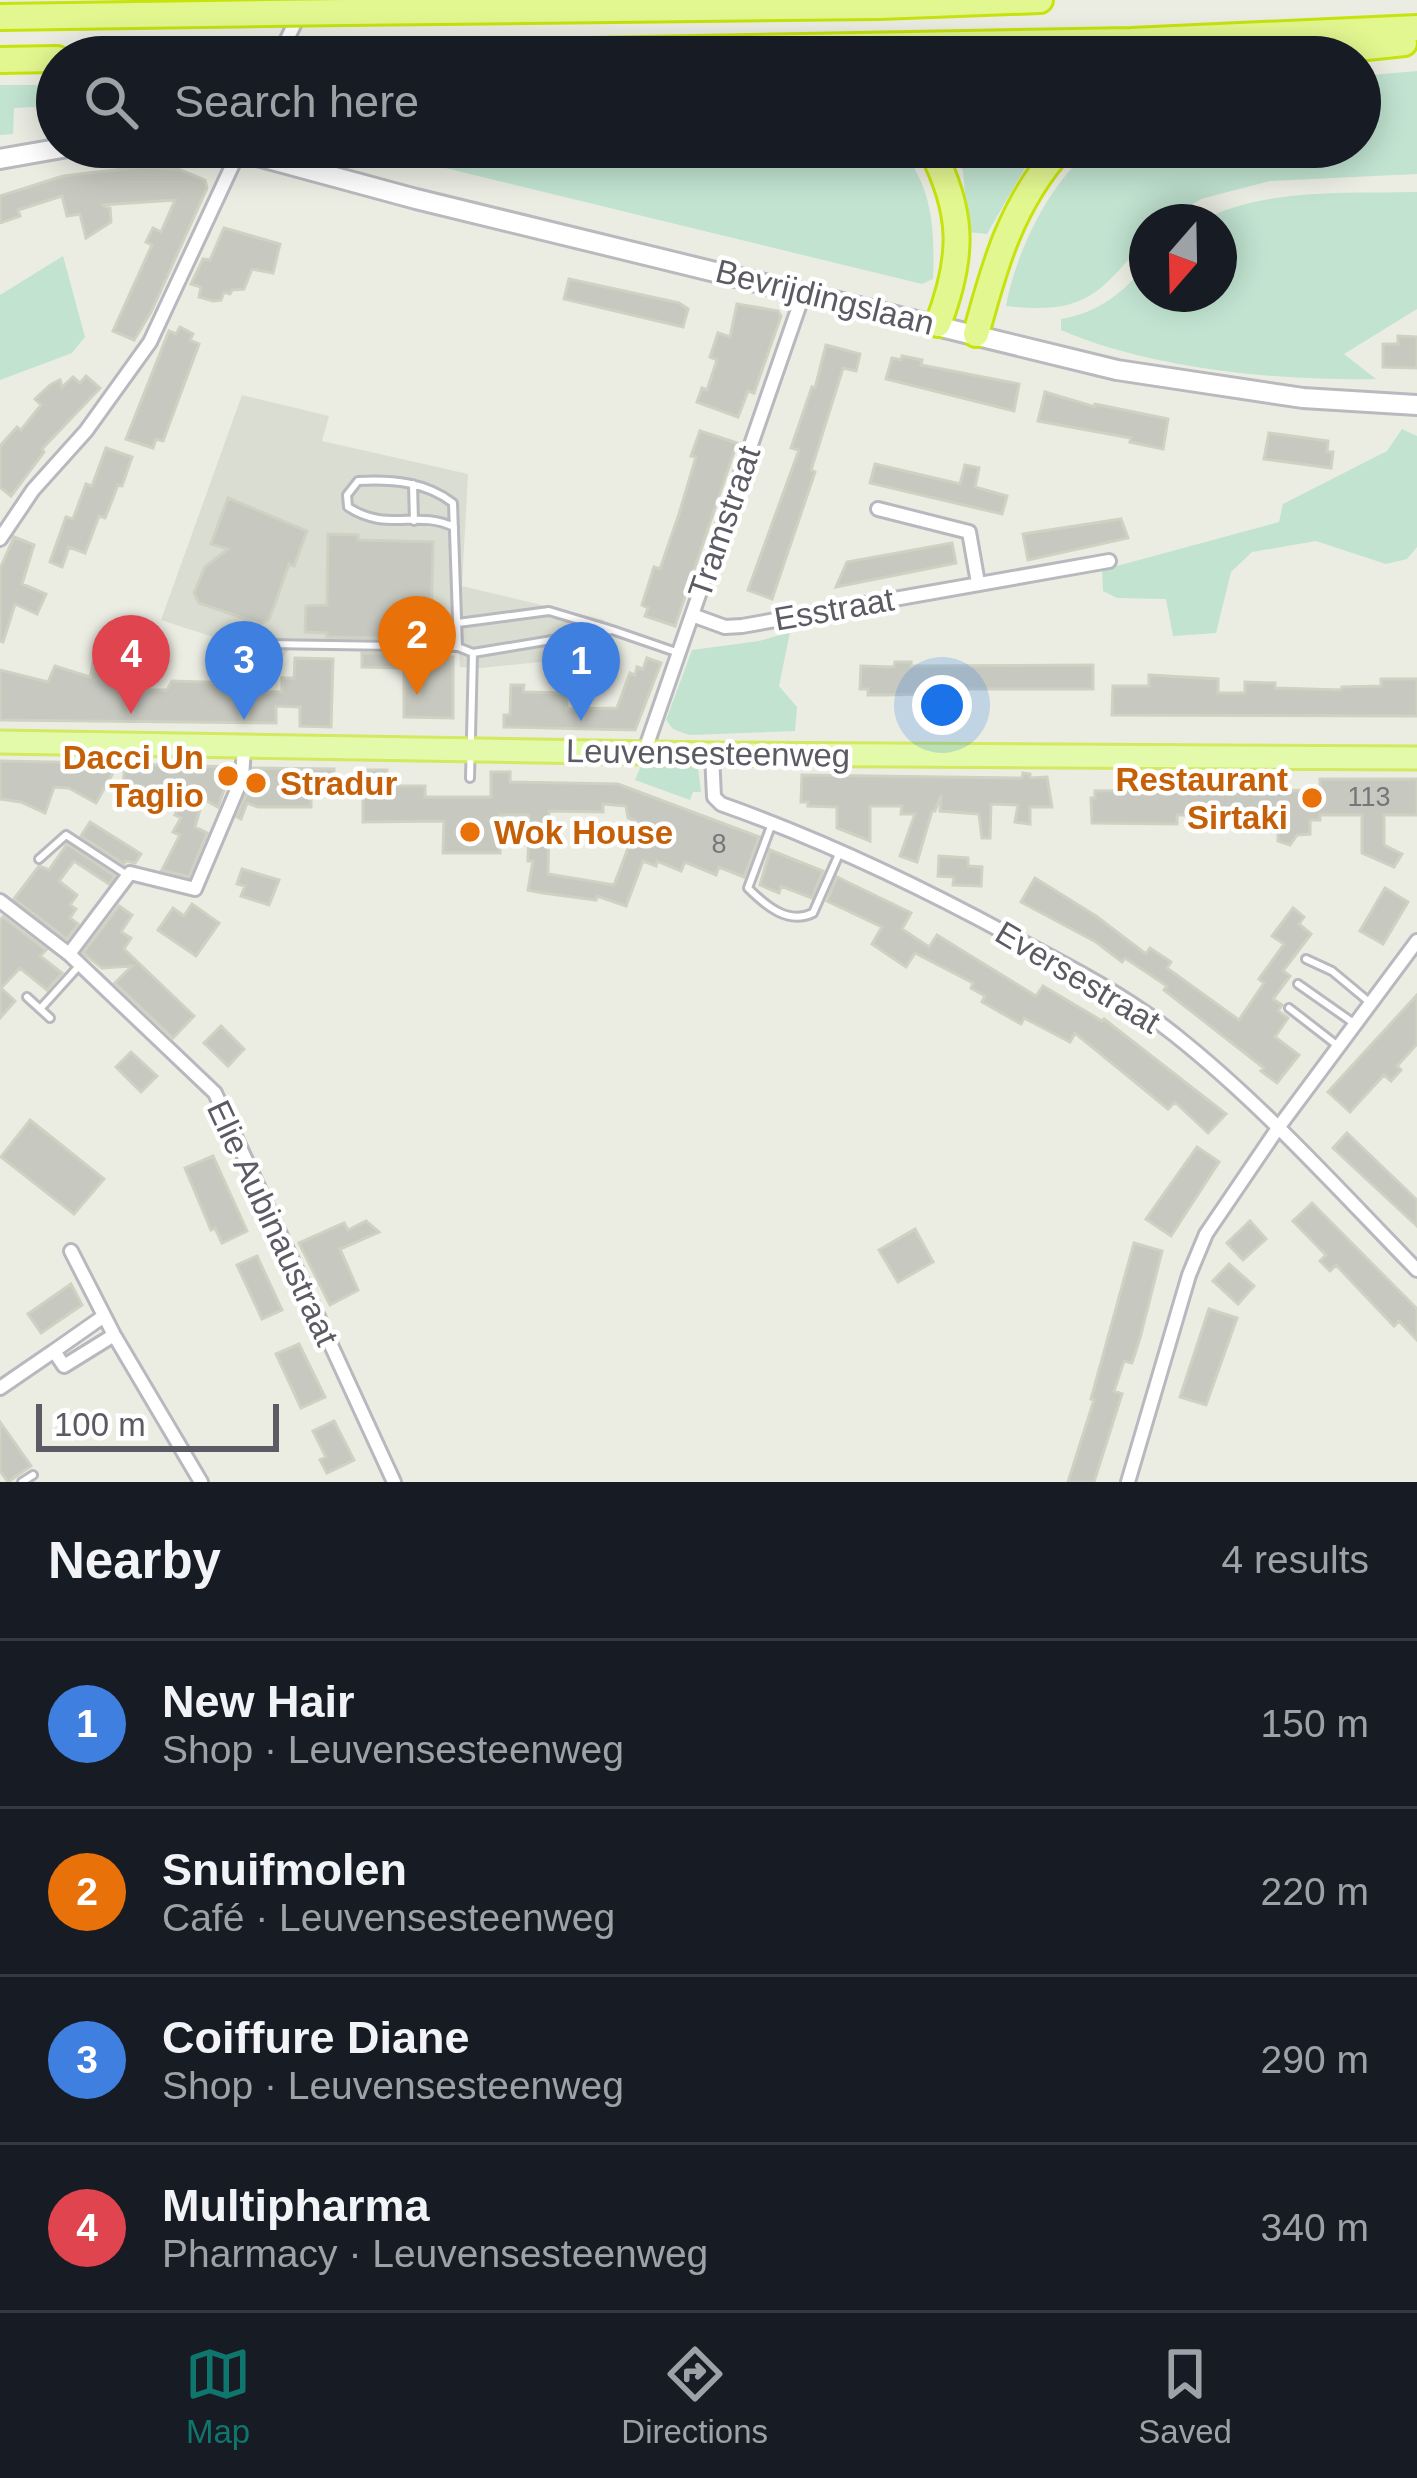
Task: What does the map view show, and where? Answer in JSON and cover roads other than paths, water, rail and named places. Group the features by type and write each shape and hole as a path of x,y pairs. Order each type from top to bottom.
{"highway":[{"path":"0,16 1040,0"},
{"path":"1241,36 1417,28"},
{"path":"1381,46 1417,42"},
{"path":"0,60 36,59"},
{"path":"938,324 958,252 952,196 939,168"},
{"path":"976,334 1005,232 1044,168"}],"main road":[{"name":"Leuvensesteenweg","path":"0,742 712,754 1417,758"}],"street":[{"path":"289,36 306,0"},
{"path":"0,159 36,153"},
{"path":"0,539 33,490 86,431 142,355 164,317 227,168"},
{"name":"Bevrijdingslaan","path":"305,168 416,200 1165,379 1303,398 1417,405"},
{"name":"Tramstraat","path":"644,753 805,292"},
{"path":"878,509 969,532 978,583"},
{"name":"Esstraat","path":"692,615 725,626 742,626 1109,561"},
{"path":"69,954 128,875 195,889 242,778 244,747"},
{"name":"Eversestraat","path":"712,754 714,796 721,804 841,849 924,889 1132,1004 1176,1036 1278,1128 1417,1270"},
{"name":"Elie Aubinaustraat","path":"0,901 69,954 215,1093 394,1482"},
{"path":"1127,1482 1189,1275 1206,1234 1417,941"},
{"path":"71,1251 200,1482"},
{"path":"0,1388 104,1316"},
{"path":"54,1351 64,1366 114,1335"}],"lane":[{"path":"454,526 430,515 414,521 380,522 362,516 346,502 358,481 433,488 453,503 454,526 458,623 458,647"},
{"path":"413,484 414,521"},
{"path":"458,623 549,611 678,653"},
{"path":"267,644 458,647 473,653 612,629"},
{"path":"470,778 473,653"},
{"path":"772,822 748,888 786,916 806,918 813,913 841,849"},
{"path":"39,859 66,835 128,875"},
{"path":"1306,959 1332,971 1371,1004"},
{"path":"40,1009 80,965"},
{"path":"1298,984 1354,1024"},
{"path":"27,997 50,1018"},
{"path":"1289,1008 1338,1046"},
{"path":"22,1482 33,1474"}],"place":[{"name":"Snuifmolen","path":"417,695"},
{"name":"Multipharma","path":"131,714"},
{"name":"Coiffure Diane","path":"244,720"},
{"name":"New Hair","path":"581,721"},
{"name":"Dacci Un Taglio","path":"228,776"},
{"name":"Stradur","path":"256,783"},
{"name":"Restaurant Sirtaki","path":"1312,798"},
{"name":"Wok House","path":"470,832"}]}
